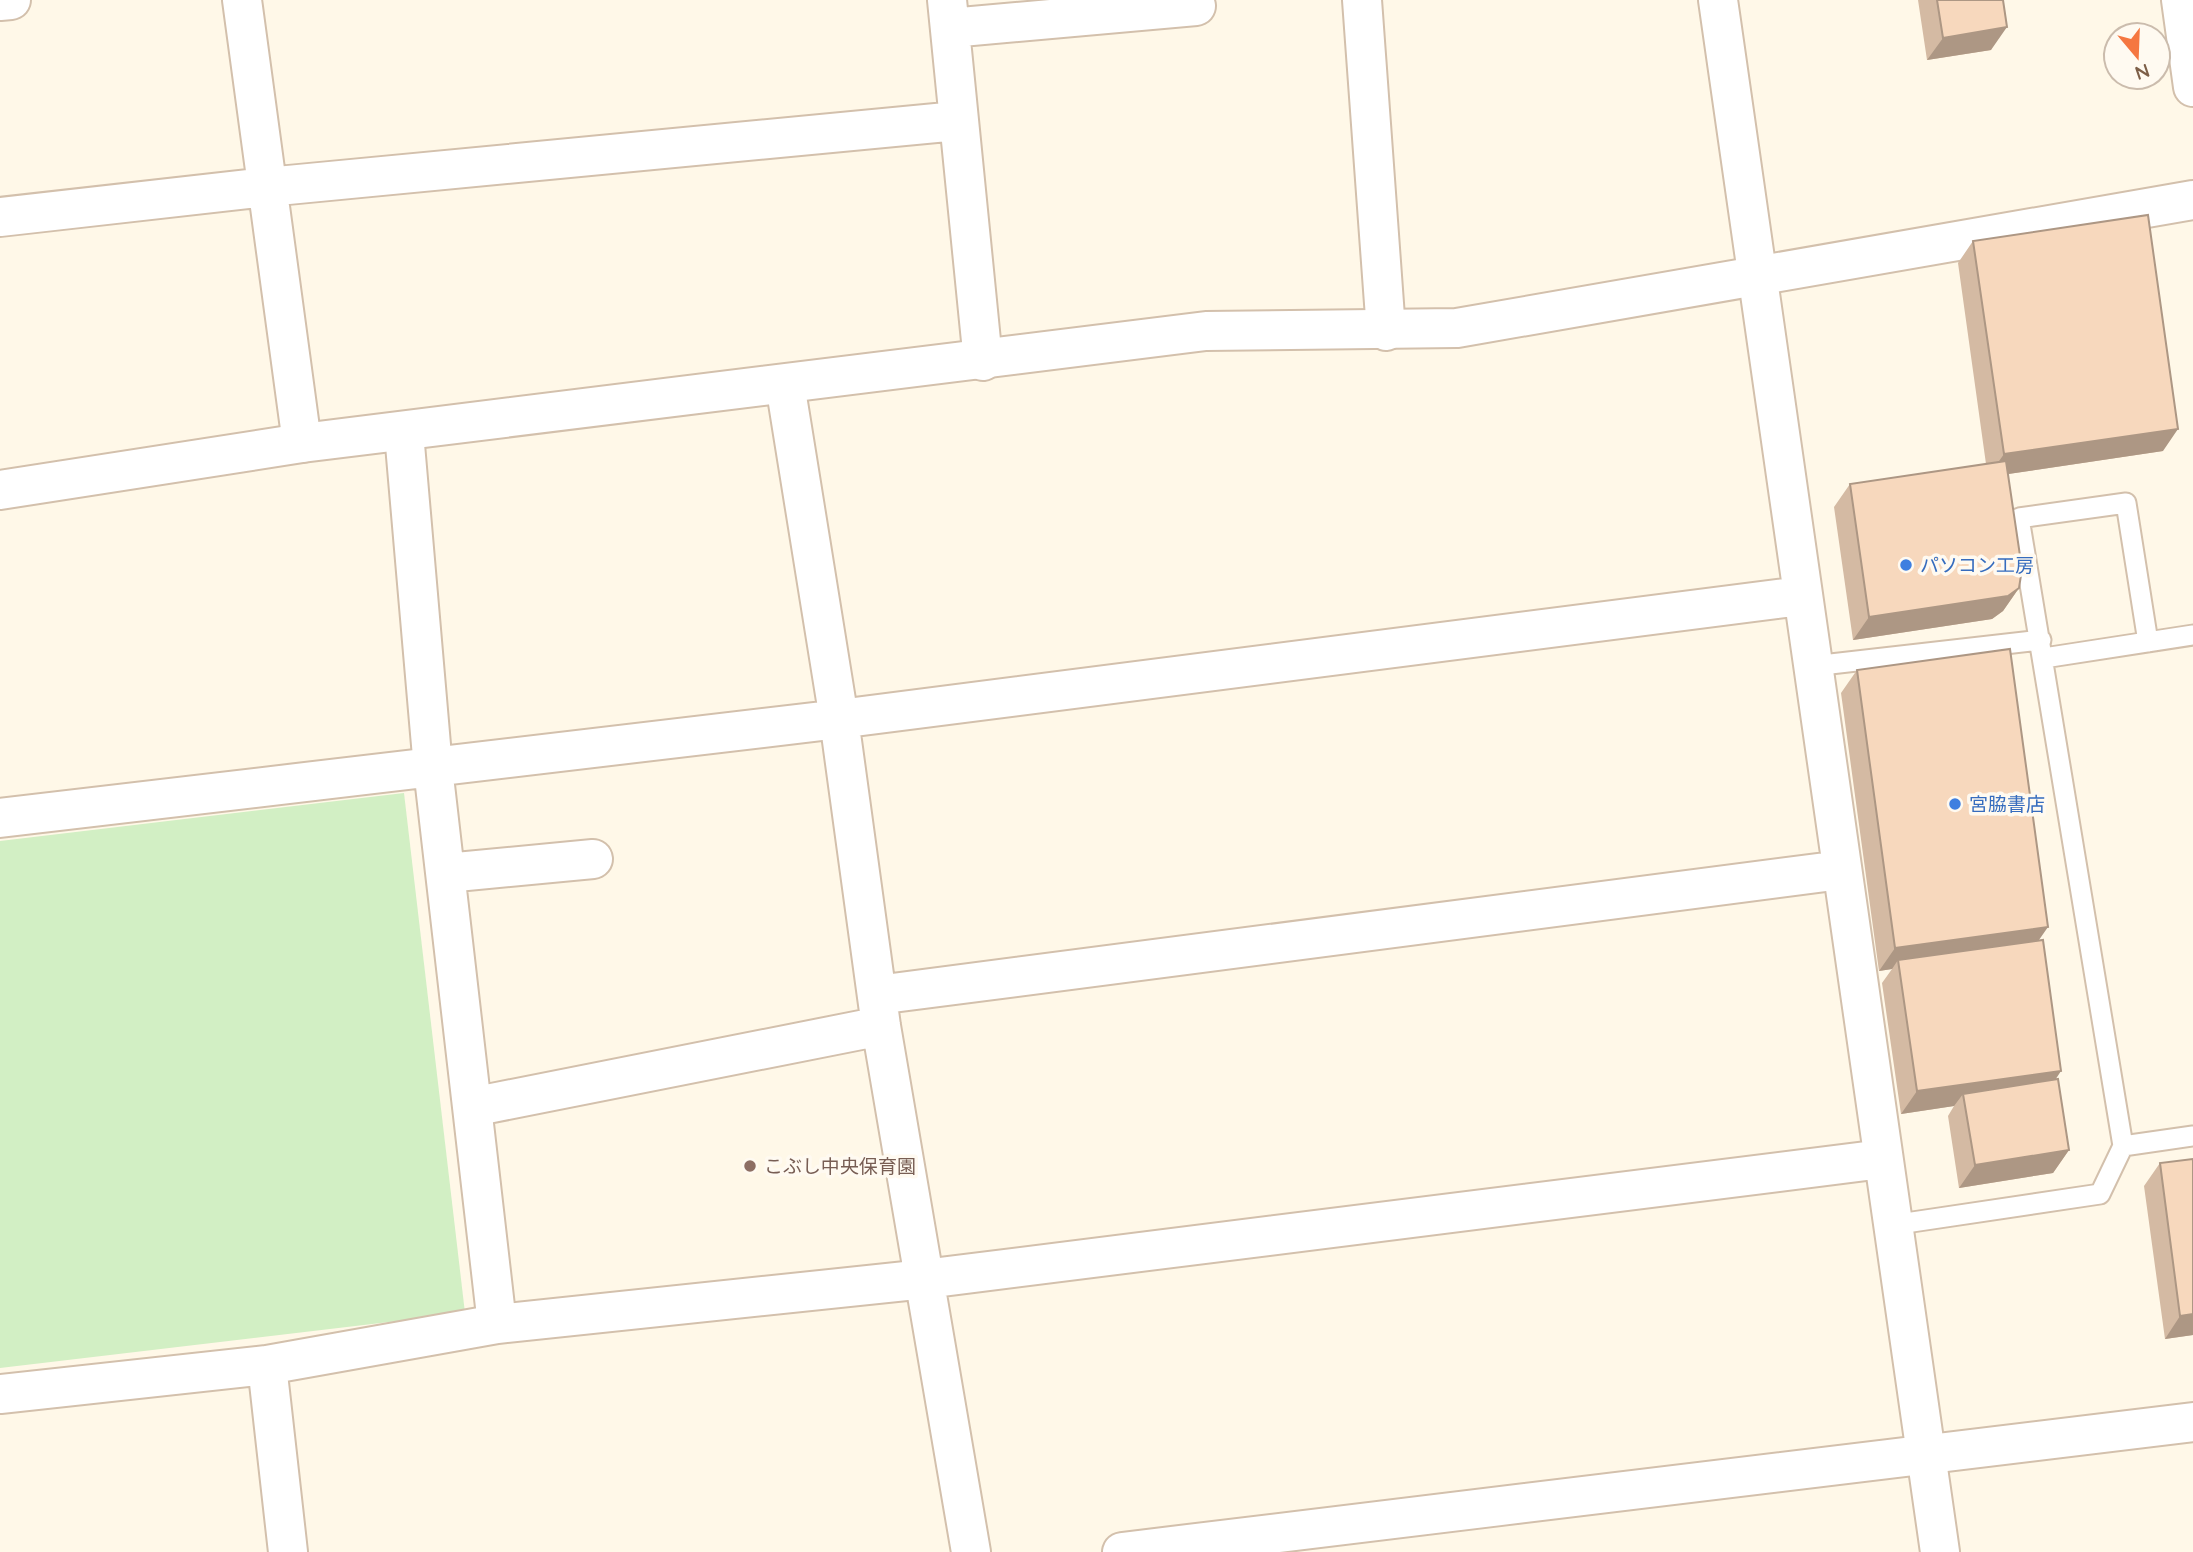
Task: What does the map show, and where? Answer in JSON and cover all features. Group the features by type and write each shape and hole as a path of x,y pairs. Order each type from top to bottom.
{"street":[{"path":"0,1 11,0"},
{"path":"242,0 302,443"},
{"path":"1362,0 1386,331"},
{"path":"1718,0 1801,596 1940,1552"},
{"path":"2180,0 2193,87"},
{"path":"983,361 957,121 949,14 1196,6"},
{"path":"0,217 267,187 957,121"},
{"path":"0,490 302,443 404,433 1206,331 1386,331 1457,328 2193,200"},
{"path":"785,384 839,719 879,1011 971,1552"},
{"path":"404,433 433,768 497,1324"},
{"path":"0,818 839,719 1801,596"},
{"path":"446,873 593,859"},
{"path":"472,1107 879,1011 1841,870"},
{"path":"0,1394 267,1365 497,1324 925,1279 1882,1159"},
{"path":"267,1365 288,1552"},
{"path":"1122,1552 1925,1452 2193,1422"}],"lane":[{"path":"1892,1225 2099,1194 2123,1146 2019,517 2126,503 2148,642"},
{"path":"1813,666 2148,642 2193,635"},
{"path":"2123,1146 2193,1136"}],"green space":[{"path":"404,793 465,1313 0,1368 0,841"}],"building":[{"path":"1937,0 2003,0 2007,27 1943,38"},
{"path":"2148,215 2178,429 2004,454 1973,241"},
{"path":"2006,461 2022,569 2019,588 2008,596 1869,617 1850,484"},
{"path":"2010,649 2048,927 1895,948 1857,670"},
{"path":"2043,940 2061,1071 1917,1091 1898,960"},
{"path":"2058,1079 2069,1150 1975,1165 1963,1094"},
{"path":"2193,1159 2193,1314 2180,1316 2160,1163"}],"place":[{"name":"パソコン工房","path":"1906,565"},
{"name":"宮脇書店","path":"1955,804"},
{"name":"こぶし中央保育園","path":"750,1166"}]}
